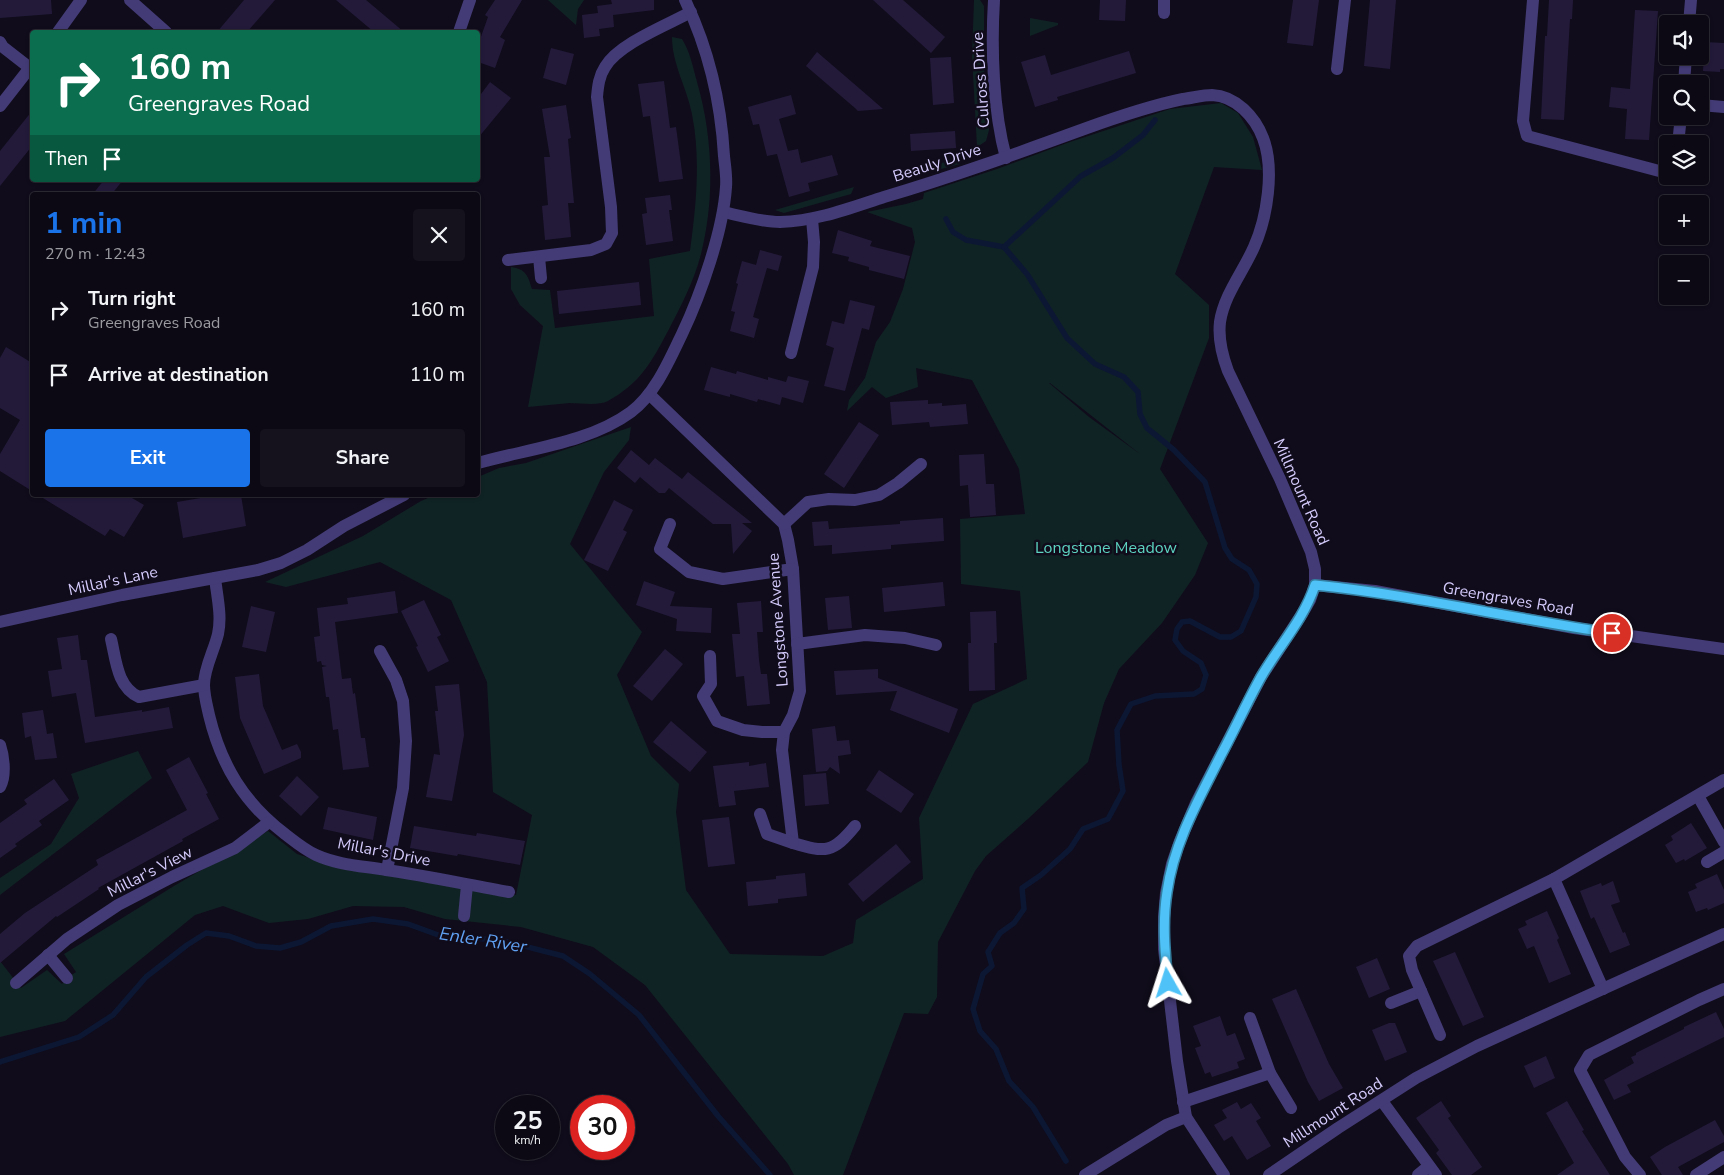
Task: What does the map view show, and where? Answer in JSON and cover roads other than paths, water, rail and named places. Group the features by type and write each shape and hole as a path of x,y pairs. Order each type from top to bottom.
{"street":[{"path":"59,30 81,0"},
{"path":"130,0 164,30"},
{"path":"460,30 470,0"},
{"path":"480,462 579,438 609,425 631,412 649,394 671,357 688,321 713,250 723,212 726,185 723,139 717,99 708,61 685,0"},
{"name":"Culross Drive","path":"994,0 995,98 1001,141 1006,158"},
{"path":"1164,0 1164,13"},
{"path":"1337,69 1345,0"},
{"path":"1533,0 1523,121 1527,136 1659,171"},
{"path":"1689,15 1690,0"},
{"path":"508,260 591,250 606,244 612,233 611,207 597,97 598,83 606,65 619,50 691,12"},
{"path":"0,42 3,47 30,66"},
{"path":"0,106 30,68"},
{"name":"Millmount Road","path":"1156,105 1212,95 1226,98 1248,113 1258,125 1264,140 1268,176 1267,202 1262,228 1224,307 1219,335 1228,371 1280,480 1311,552 1315,568 1315,585 1310,600 1265,670 1243,711 1196,803 1172,864 1164,918 1164,949 1169,1000 1186,1117 1224,1175"},
{"name":"Beauly Drive","path":"723,212 768,221 812,219 910,190 1006,158 1122,115 1156,105"},
{"path":"1709,105 1724,106"},
{"path":"791,354 814,267 812,219"},
{"path":"539,257 541,278"},
{"path":"649,394 784,524 808,502 829,499 855,500 879,495 921,464"},
{"name":"Millar's Lane","path":"0,622 122,595 234,575 281,563 307,550 344,526 400,497"},
{"path":"670,524 660,549 689,572 723,579 793,569"},
{"name":"Longstone Avenue","path":"784,524 793,569 800,691 793,715 784,732 782,750 793,843"},
{"name":"Millar's Drive","path":"215,578 219,620 218,633 204,685 213,730 222,756 232,778 249,801 269,822 317,855 353,866 387,870 510,892"},
{"name":"Greengraves Road","path":"1315,585 1375,591 1574,628 1724,649"},
{"path":"797,644 865,635 905,638 936,645"},
{"path":"111,640 122,683 129,693 139,697 204,685"},
{"path":"380,651 396,680 403,701 406,741 403,788 387,870"},
{"path":"710,656 711,684 703,696 717,721 743,730 784,732"},
{"path":"0,745 4,768 0,787"},
{"path":"1440,1035 1412,970 1409,956 1417,946 1554,879 1724,780"},
{"path":"1698,796 1724,842"},
{"path":"760,814 767,834 811,848 829,849 843,841 855,826"},
{"name":"Millar's View","path":"16,983 67,939 118,906 172,877 235,848 269,822"},
{"path":"1707,862 1724,852"},
{"path":"1554,879 1603,989"},
{"path":"464,916 467,884"},
{"name":"Millmount Road","path":"1269,1175 1416,1078 1477,1046 1724,934"},
{"path":"48,955 67,978"},
{"path":"1640,1175 1625,1157 1580,1070 1590,1056 1698,1000 1724,989"},
{"path":"1391,1003 1421,991"},
{"path":"1250,1018 1270,1074 1291,1108"},
{"path":"1184,1102 1270,1074"},
{"path":"1382,1101 1433,1170 1418,1175"},
{"path":"1085,1175 1166,1125 1186,1117"},
{"path":"1696,1175 1724,1157"}],"waterway":[{"path":"1004,247 1081,176 1113,158 1143,135 1155,120"},
{"path":"946,219 953,232 966,240 1004,247"},
{"path":"1004,247 1027,274 1067,338 1095,364 1124,377 1138,392 1140,414 1147,428 1174,450 1205,482 1225,548 1232,559 1249,570 1257,584 1256,597 1241,631 1231,637 1220,637 1190,621 1182,622 1177,629 1175,640 1183,651 1201,663 1206,675 1202,689 1194,694 1155,696 1131,704 1117,730 1123,791 1108,819 1083,829 1070,849 1041,875 1022,888 1024,909 1014,923 1000,933 988,952 992,966 983,974 973,1009 980,1031 996,1049 1009,1081 1033,1107 1066,1161"},
{"name":"Enler River","path":"0,1062 79,1037 113,1015 146,977 187,945 206,933 229,936 256,946 280,948 301,942 331,926 373,919 408,924 441,936 500,940 563,956 590,974 639,1015 718,1116 770,1175"}],"park label":[{"name":"Longstone Meadow","path":"1106,548"}]}
